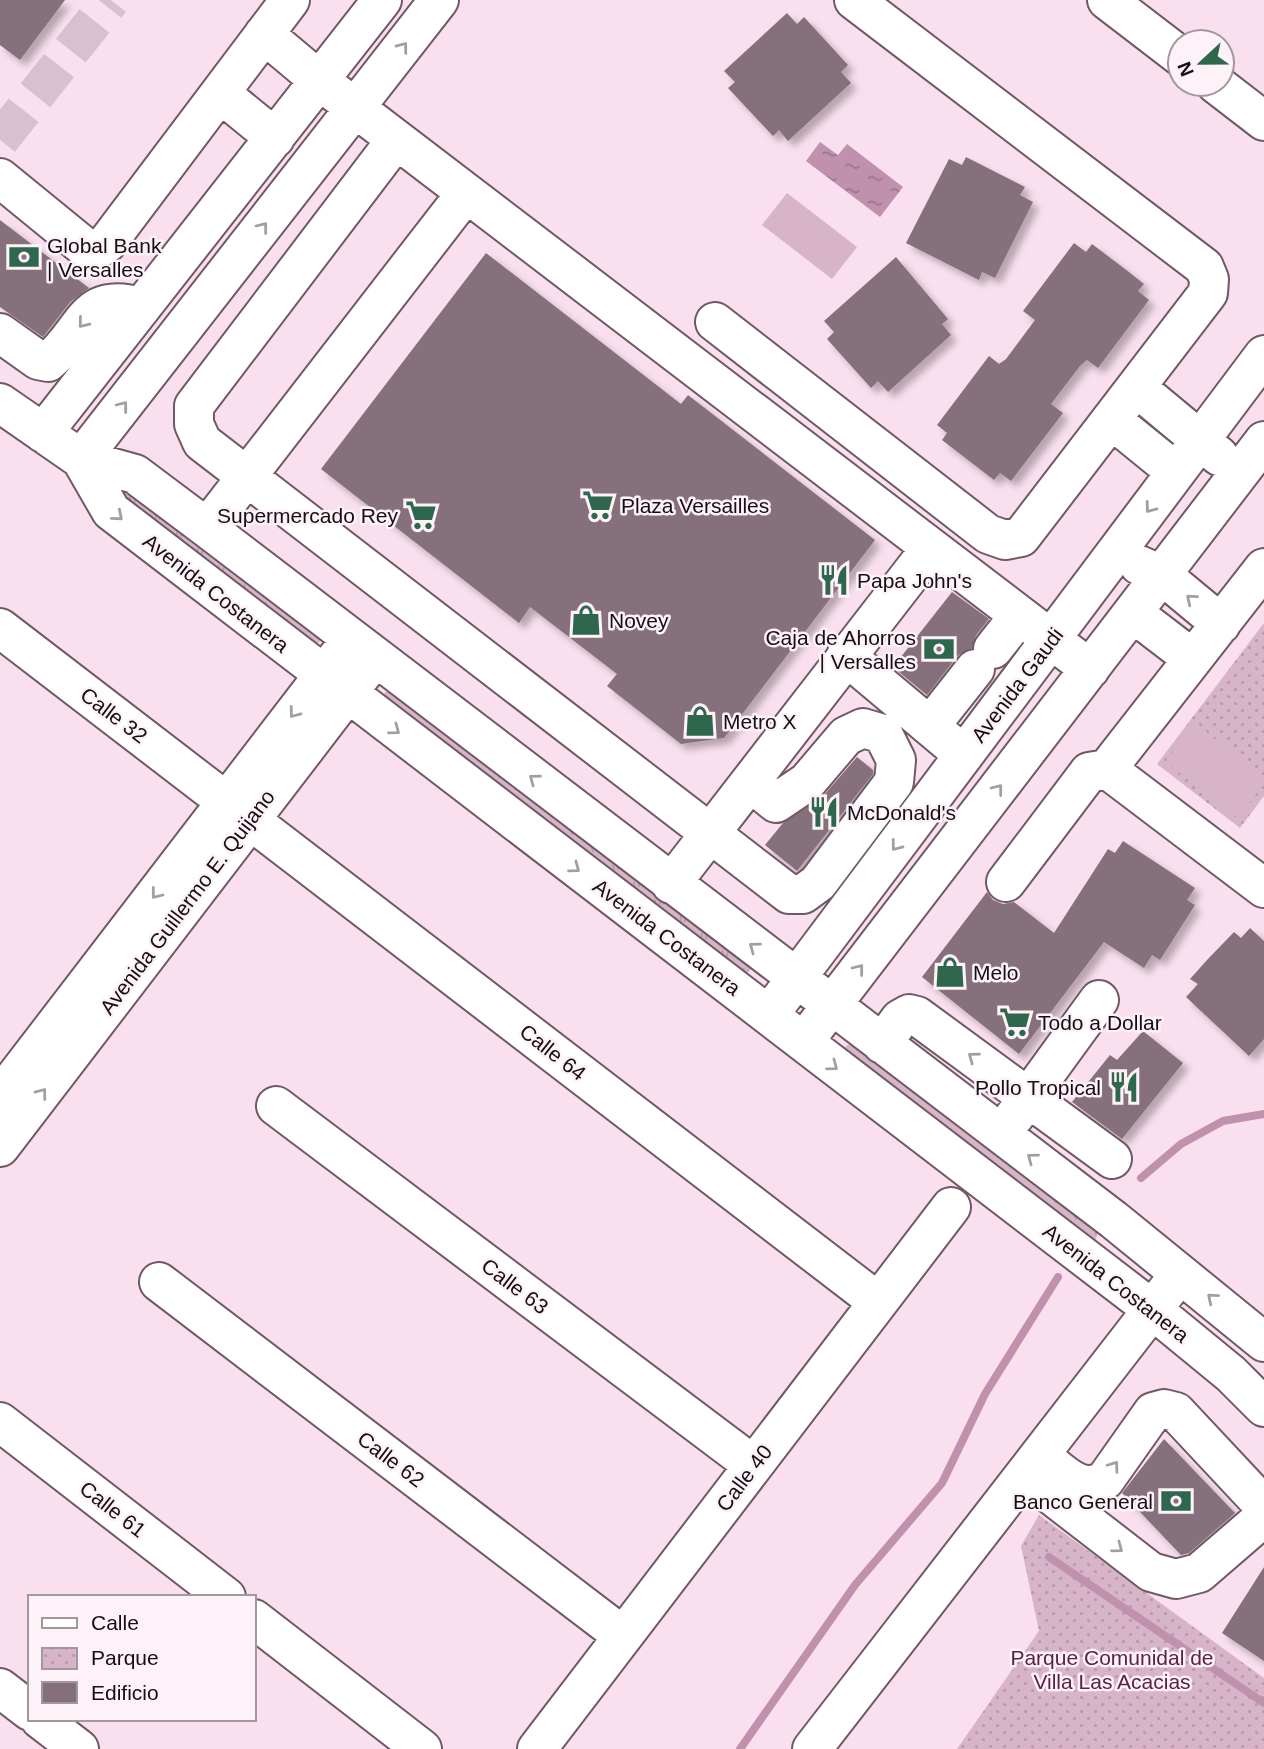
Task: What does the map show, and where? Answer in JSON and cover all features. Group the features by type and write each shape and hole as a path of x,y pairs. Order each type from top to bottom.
{"street":[{"path":"0,178 87,249 98,249 107,243 290,0"},
{"path":"43,433 382,0"},
{"path":"81,459 439,0"},
{"path":"715,322 988,534 1005,540 1021,537 1208,293 1209,279 1204,267 854,0"},
{"path":"1108,0 1166,45"},
{"path":"264,34 356,109 1090,669"},
{"path":"220,93 275,138"},
{"path":"1234,98 1264,121"},
{"path":"396,139 194,406 194,424 202,442 789,894 803,894 818,883 894,782 896,760 883,734 863,728 846,736 807,782 776,803 750,782"},
{"path":"207,528 466,193"},
{"path":"0,333 38,360 48,362 98,305 119,300 141,307"},
{"name":"Avenida Gaudi","path":"768,1015 1264,355"},
{"path":"1141,381 1191,411 1200,440 1240,473"},
{"name":"Avenida Costanera","path":"0,403 81,459 135,474 1002,1135 1180,1272 1264,1342"},
{"path":"1112,419 1176,472"},
{"path":"803,1043 1264,442"},
{"name":"Avenida Costanera","path":"81,459 111,511 1153,1310 1231,1374 1264,1407"},
{"path":"671,884 931,548"},
{"path":"1115,554 1162,575 1220,624"},
{"path":"1006,882 1089,772 1107,769 1264,568"},
{"path":"930,726 1019,616"},
{"path":"1129,617 1189,663"},
{"name":"Calle 32","path":"0,628 239,810"},
{"name":"Avenida Guillermo E. Quijano","path":"0,1147 239,810 363,649"},
{"path":"846,656 964,755"},
{"path":"1107,769 1258,870"},
{"name":"Avenida Guillermo E. Quijano","path":"0,1097 239,810"},
{"name":"Calle 64","path":"239,810 878,1303"},
{"path":"1002,1135 1099,1000"},
{"path":"882,1044 900,1019 909,1014 917,1016 1112,1159"},
{"name":"Calle 63","path":"276,1107 753,1465"},
{"name":"Calle 40","path":"537,1749 951,1207"},
{"path":"812,1749 1033,1466 1180,1272"},
{"name":"Calle 62","path":"159,1282 623,1636"},
{"path":"1033,1466 1083,1487 1094,1488 1105,1480 1153,1412 1164,1409 1176,1412 1264,1506"},
{"name":"Calle 61","path":"0,1422 223,1595"},
{"path":"1033,1466 1142,1566 1151,1572 1176,1579 1199,1573 1264,1517"},
{"path":"256,1621 422,1749"},
{"path":"0,1688 28,1709"},
{"path":"43,1721 79,1749"}],"green space":[{"path":"787,193 857,247 832,279 762,225"},
{"path":"116,483 323,640 312,646 112,497"},
{"path":"1264,623 1264,796 1240,828 1157,764"},
{"path":"394,691 750,962 750,970 746,974 383,697 385,692"},
{"path":"1194,723 1264,776 1264,783 1238,818 1165,762"},
{"path":"854,1044 1098,1228 1096,1239 1089,1242 844,1049 847,1045"},
{"name":"Parque Comunidal de Villa Las Acacias","path":"1039,1515 1264,1678 1264,1749 957,1749 1039,1631 1021,1546"}],"water":[{"path":"820,142 838,155 847,144 903,187 880,217 806,161"}],"building":[{"path":"0,0 65,0 20,60 0,45"},
{"path":"787,13 797,24 804,17 848,65 841,72 851,83 788,141 779,130 773,136 728,88 735,82 724,71"},
{"path":"966,157 1025,187 1020,195 1033,202 995,278 982,272 979,280 906,243 949,159 962,165"},
{"name":"Global Bank | Versalles","path":"0,220 89,288 70,302 43,337 0,307"},
{"path":"1074,243 1086,252 1092,244 1125,269 1144,284 1138,291 1149,300 1098,368 1087,360 1051,404 1063,413 1011,481 1000,473 994,480 942,440 947,433 937,425 989,356 999,364 1006,359 1035,320 1023,311"},
{"name":"Plaza Versailles","path":"486,253 681,404 688,395 875,540 724,738 681,744 607,686 617,674 530,607 519,623 321,469"},
{"path":"896,257 948,319 942,324 951,335 888,392 878,381 871,388 827,339 834,332 824,321"},
{"name":"Caja de Ahorros | Versalles","path":"952,592 989,619 976,635 972,648 958,655 927,695 893,667"},
{"name":"McDonald's","path":"857,757 873,770 873,774 797,871 765,845 783,823 823,796"},
{"path":"1123,841 1195,888 1187,900 1195,905 1160,960 1152,955 1144,968 1104,942 1019,1054 922,977 987,892 993,900 1003,904 1014,902 1054,933 1108,849 1115,853"},
{"path":"1250,928 1264,941 1264,1039 1249,1056 1186,997 1198,984 1190,979 1207,960 1234,932 1241,938"},
{"name":"Pollo Tropical","path":"1143,1031 1183,1063 1122,1139 1072,1102 1110,1055 1117,1060"},
{"name":"Banco General","path":"1164,1439 1235,1513 1189,1553 1181,1555 1122,1493"},
{"path":"1264,1567 1264,1661 1222,1633"}],"waterway":[{"path":"1141,1178 1181,1144 1223,1121 1264,1114"},
{"path":"740,1749 855,1585 942,1483 985,1394 1058,1277"},
{"path":"1049,1557 1264,1703"}],"tunnel":[{"path":"0,140 111,0"}],"place":[{"name":"Global Bank | Versalles","path":"24,257"},
{"name":"Plaza Versailles","path":"598,505"},
{"name":"Supermercado Rey","path":"421,515"},
{"name":"Papa John's","path":"834,580"},
{"name":"Novey","path":"586,620"},
{"name":"Caja de Ahorros | Versalles","path":"939,649"},
{"name":"Metro X","path":"700,721"},
{"name":"McDonald's","path":"824,812"},
{"name":"Melo","path":"950,972"},
{"name":"Todo a Dollar","path":"1015,1022"},
{"name":"Pollo Tropical","path":"1124,1087"},
{"name":"Banco General","path":"1176,1501"}]}
